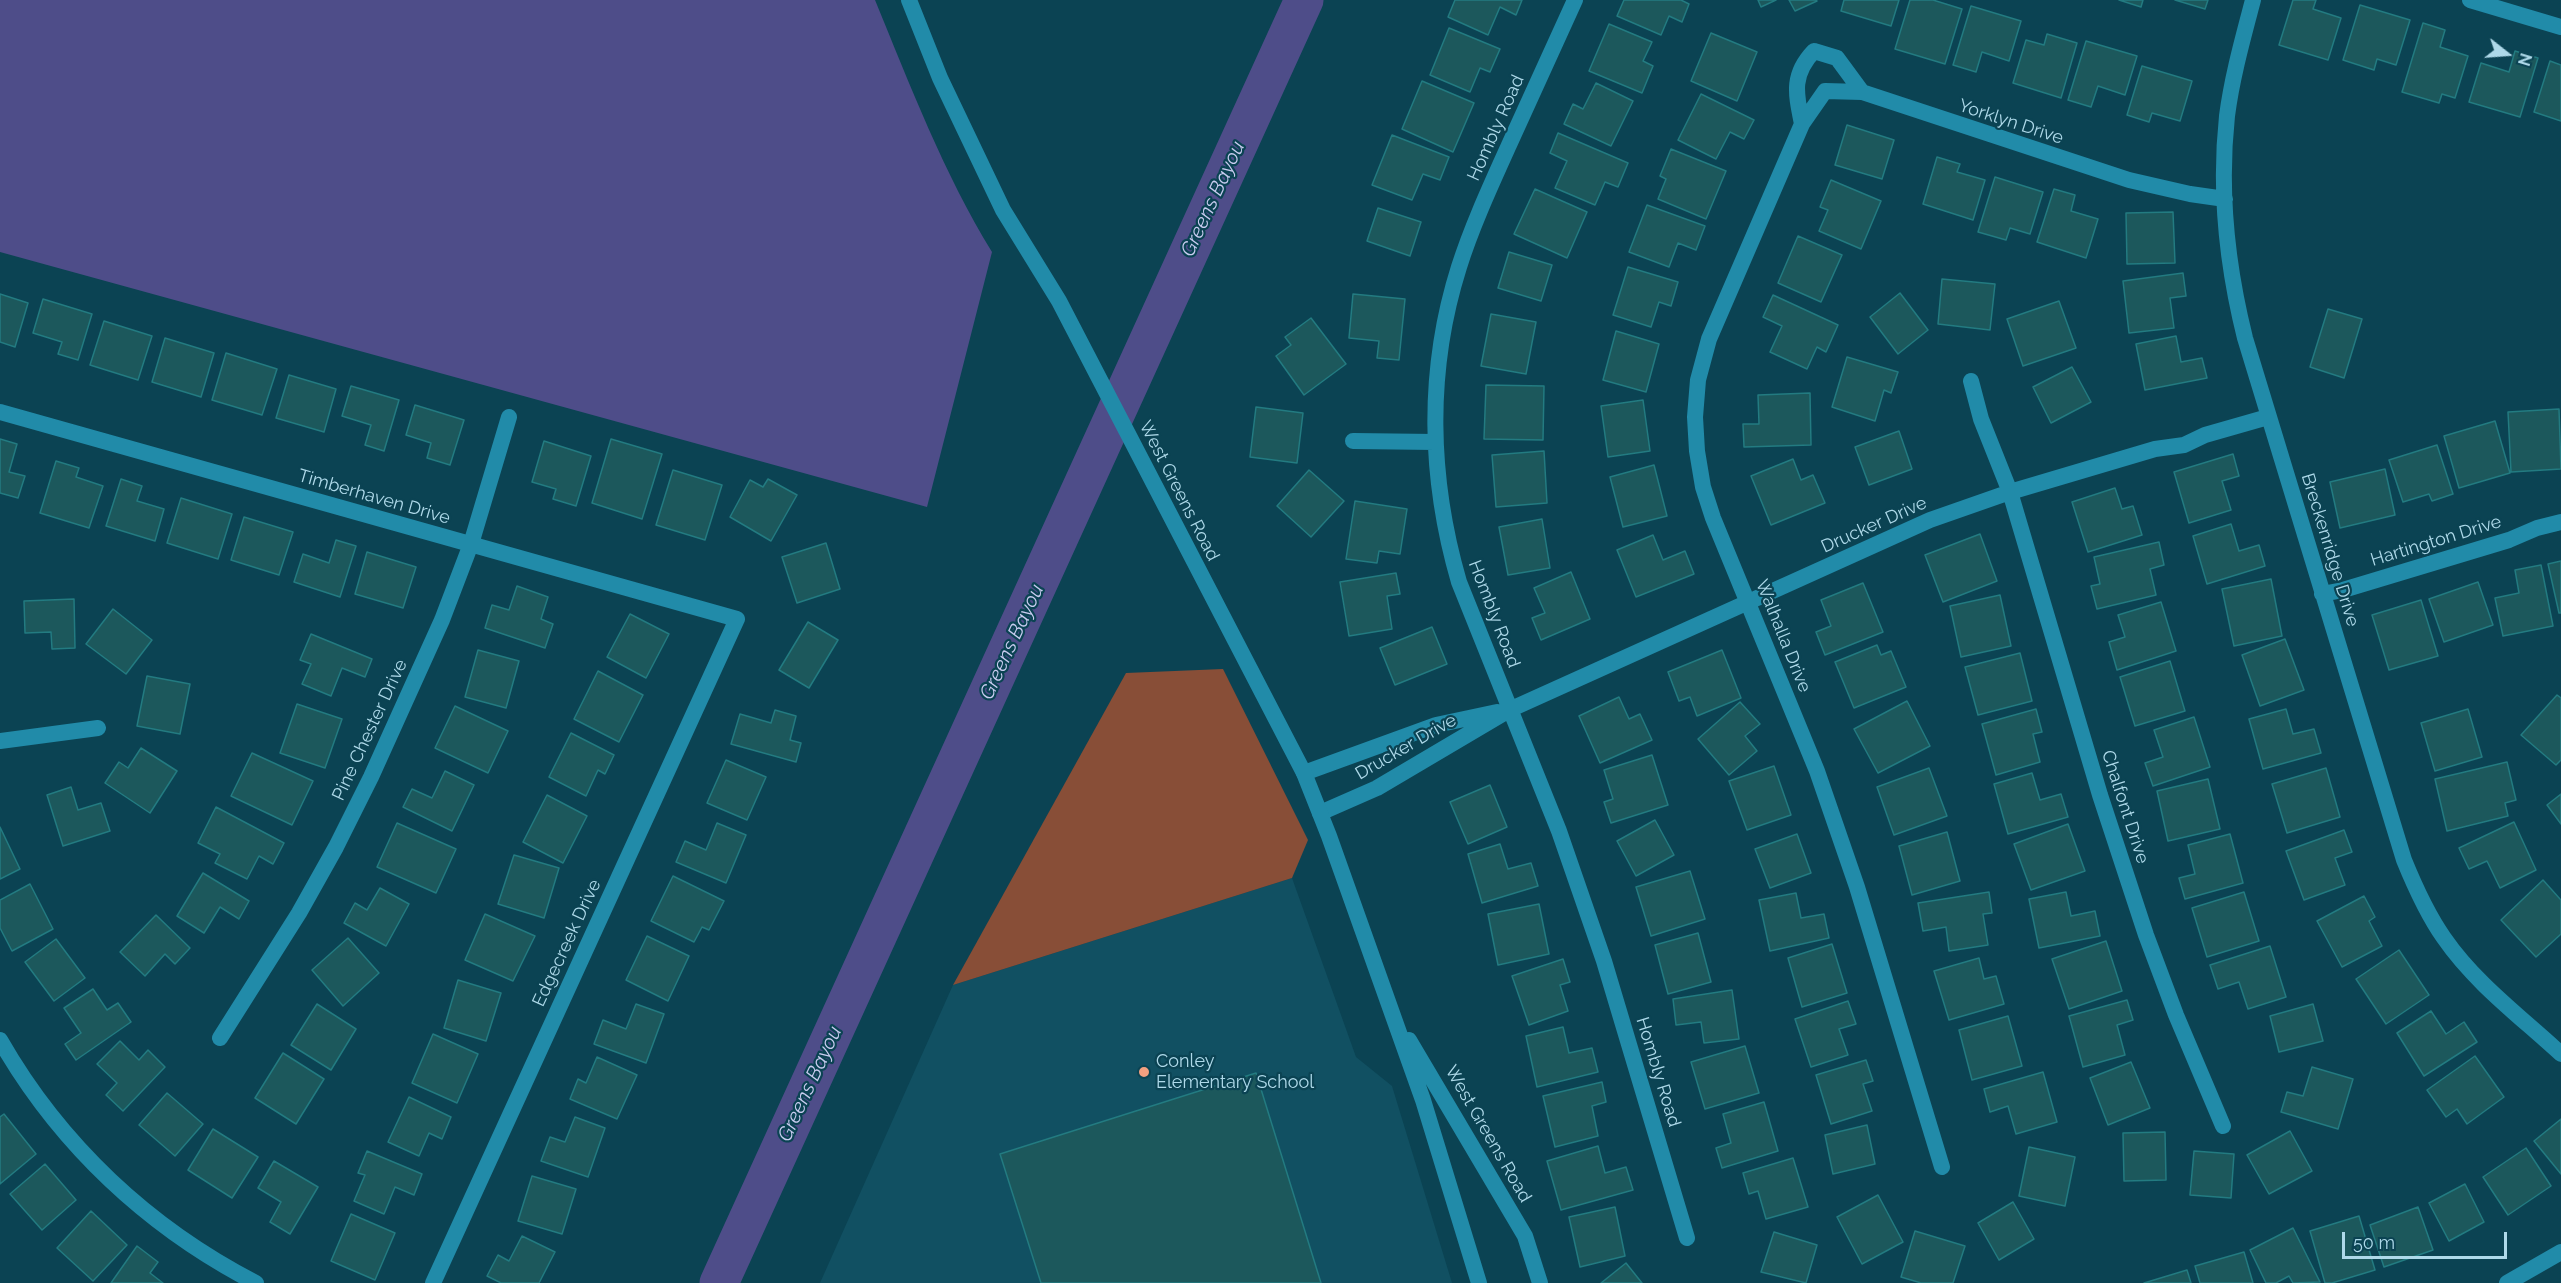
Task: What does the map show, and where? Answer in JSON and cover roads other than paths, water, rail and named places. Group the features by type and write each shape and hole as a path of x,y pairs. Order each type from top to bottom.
{"street":[{"name":"West Greens Road","path":"909,0 940,78 1003,210 1059,301 1304,773 1423,1100 1479,1283"},
{"name":"Hombly Road","path":"1575,0 1493,180 1458,269 1440,350 1434,413 1437,482 1449,548 1459,582 1559,831 1604,961 1687,1238"},
{"name":"Breckenridge Drive","path":"2253,0 2228,113 2225,199 2230,263 2236,302 2268,417 2404,860 2420,896 2444,938 2462,961 2561,1054"},
{"path":"2470,0 2561,27"},
{"path":"1802,124 1795,88 1803,62 1814,51 1837,58 1862,92"},
{"name":"Yorklyn Drive","path":"1802,124 1825,91 1862,92 2129,180 2190,194 2225,199"},
{"name":"Walhalla Drive","path":"1802,124 1709,339 1698,380 1695,417 1697,451 1703,487 1713,518 1817,771 1857,887 1942,1167"},
{"name":"Chalfont Drive","path":"1971,381 1980,419 2010,492 2100,795 2146,935 2176,1015 2223,1126"},
{"name":"Timberhaven Drive","path":"0,412 737,619"},
{"name":"Pine Chester Drive","path":"220,1038 299,913 336,847 442,620 471,544 509,417"},
{"name":"Drucker Drive","path":"1320,813 1377,788 1509,710 1930,520 2010,492 2155,449 2184,445 2205,435 2268,417"},
{"path":"1353,441 1435,442"},
{"name":"Hartington Drive","path":"2322,594 2343,590 2509,540 2537,528 2561,522"},
{"name":"Edgecreek Drive","path":"433,1283 737,619"},
{"name":"Drucker Drive","path":"1304,773 1436,725 1509,710"},
{"path":"0,741 98,728"},
{"name":"West Greens Road","path":"1392,1011 1525,1236 1540,1283"},
{"path":"0,1040 38,1100 96,1169 140,1208 186,1242 256,1283"},
{"path":"2507,1283 2523,1279 2561,1252"}],"waterway":[{"name":"Greens Bayou","path":"719,1283 1304,0"}],"place":[{"name":"Conley Elementary School","path":"1144,1072"}]}
